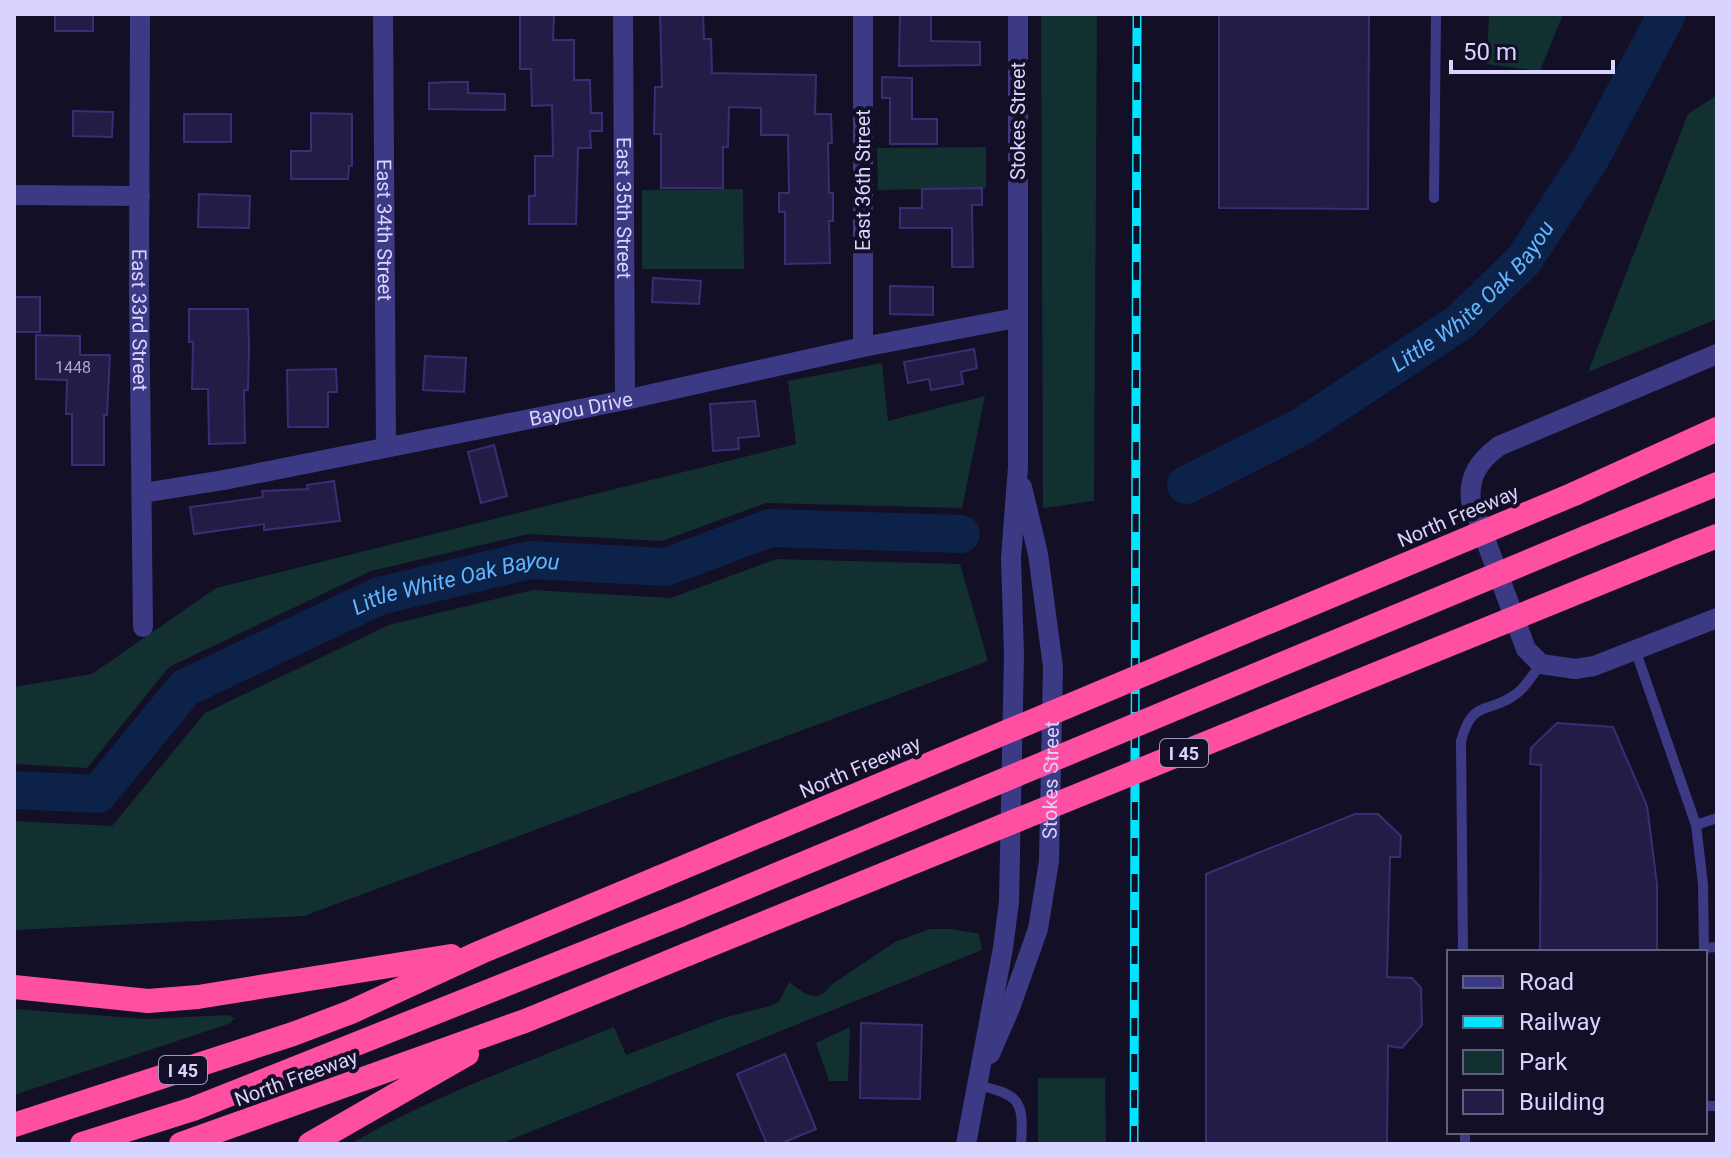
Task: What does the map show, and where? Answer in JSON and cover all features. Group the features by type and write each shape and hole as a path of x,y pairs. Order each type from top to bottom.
{"highway":[{"name":"North Freeway","path":"14,1125 293,1034 351,1012 481,952 1574,494 1717,429"},
{"name":"North Freeway","path":"82,1144 193,1109 680,915 1717,484"},
{"name":"North Freeway","path":"181,1144 525,1021 1717,536"},
{"path":"14,987 148,1001 198,997 481,952"},
{"path":"310,1144 525,1021"}],"street":[{"name":"East 33rd Street","path":"140,14 143,627"},
{"name":"East 34th Street","path":"383,14 386,447"},
{"name":"East 35th Street","path":"623,14 625,400"},
{"name":"East 36th Street","path":"863,14 863,347"},
{"name":"Stokes Street","path":"966,1144 1009,902 1014,655 1011,558 1018,467 1018,14"},
{"path":"14,195 140,196"},
{"name":"Bayou Drive","path":"143,493 625,400 863,347 1016,318"},
{"path":"1717,354 1499,446 1482,458 1470,490 1471,501 1526,649 1541,664 1575,669 1594,666 1717,618"},
{"name":"Stokes Street","path":"977,1085 1010,1008 1038,929 1049,861 1053,667 1038,554 1018,467"}],"lane":[{"path":"1434,198 1436,14"},
{"path":"1636,652 1696,825 1703,884 1704,950 1717,947"},
{"path":"1463,950 1461,741 1466,722 1477,712 1516,694 1541,664"},
{"path":"1696,825 1717,818"},
{"path":"977,1085 1007,1092 1019,1103 1021,1144"}],"green space":[{"path":"1041,14 1097,14 1094,501 1043,508"},
{"path":"1489,14 1563,14 1540,71 1487,64"},
{"path":"1717,95 1717,319 1588,372 1688,114"},
{"path":"986,147 986,188 878,190 877,148"},
{"path":"743,189 744,269 642,269 642,190"},
{"path":"882,363 888,421 985,396 962,508 766,503 662,541 528,534 371,571 169,667 87,768 14,764 14,687 92,674 216,588 796,444 788,381"},
{"path":"776,559 960,564 988,661 304,916 14,930 14,821 112,826 205,713 389,625 533,590 671,598"},
{"path":"930,929 979,934 982,950 500,1144 350,1144 447,1095 614,1027 626,1055 723,1018 779,1002 789,982 811,996 821,995 895,942"},
{"path":"14,1009 146,1019 229,1015 234,1018 231,1023 14,1095"},
{"path":"850,1027 848,1081 829,1081 816,1043"},
{"path":"1038,1078 1105,1078 1106,1144 1038,1144"}],"building":[{"path":"55,14 93,14 93,31 55,31"},
{"path":"520,14 554,14 553,40 574,40 574,80 590,80 591,113 602,113 602,131 590,131 591,148 578,148 576,224 529,224 529,196 535,196 535,156 553,156 552,105 532,106 531,69 520,69"},
{"path":"660,14 703,14 704,39 711,39 712,73 816,75 815,114 831,114 832,143 828,143 829,193 833,193 833,221 829,221 830,263 785,264 785,212 779,212 779,193 789,193 788,135 761,135 761,108 729,107 728,147 723,147 723,188 661,188 661,134 654,134 655,87 662,87"},
{"path":"900,14 931,14 931,41 980,42 980,65 899,66"},
{"path":"1219,14 1369,14 1368,209 1219,208"},
{"path":"882,77 912,78 912,119 937,119 937,144 890,144 890,98 882,98"},
{"path":"468,82 468,93 505,94 505,110 429,109 429,83"},
{"path":"73,111 113,112 112,137 73,136"},
{"path":"311,113 352,114 352,166 349,166 348,179 291,179 291,151 311,151"},
{"path":"184,114 231,114 231,142 184,142"},
{"path":"982,188 982,205 972,205 973,267 952,267 952,228 900,228 900,208 922,208 922,189"},
{"path":"199,194 250,196 249,228 198,227"},
{"path":"653,278 701,281 699,304 652,302"},
{"path":"890,286 933,287 933,315 890,314"},
{"path":"14,297 40,297 40,332 14,332"},
{"path":"189,309 248,309 245,443 209,444 208,389 192,389 193,342 189,342"},
{"path":"36,335 80,336 80,355 110,355 107,415 104,415 104,465 72,465 72,414 66,414 67,380 36,379"},
{"path":"974,349 977,368 961,372 963,384 931,390 929,379 908,383 904,362"},
{"path":"425,356 466,358 464,392 423,390"},
{"path":"336,369 337,392 328,392 328,427 288,427 287,370"},
{"path":"755,401 759,436 738,438 739,449 713,451 710,404"},
{"path":"494,445 507,496 481,503 468,452"},
{"path":"334,481 340,521 264,530 264,524 194,534 190,507 263,497 262,491 308,489 307,485"},
{"path":"1557,723 1613,727 1647,806 1657,884 1657,950 1540,950 1541,765 1530,764 1531,748"},
{"path":"1355,814 1378,814 1401,836 1400,857 1390,857 1387,977 1412,978 1421,988 1422,1025 1402,1048 1388,1046 1387,1144 1206,1144 1206,874"},
{"path":"861,1023 922,1025 920,1099 860,1098"},
{"path":"785,1054 816,1129 780,1144 767,1144 737,1074"}],"waterway":[{"name":"Little White Oak Bayou","path":"1186,485 1301,427 1460,322 1523,261 1590,159 1667,14"},
{"name":"Little White Oak Bayou","path":"14,790 98,794 185,688 379,596 530,560 666,567 770,528 961,534"}],"railway":[{"path":"1134,1144 1137,14"}]}
